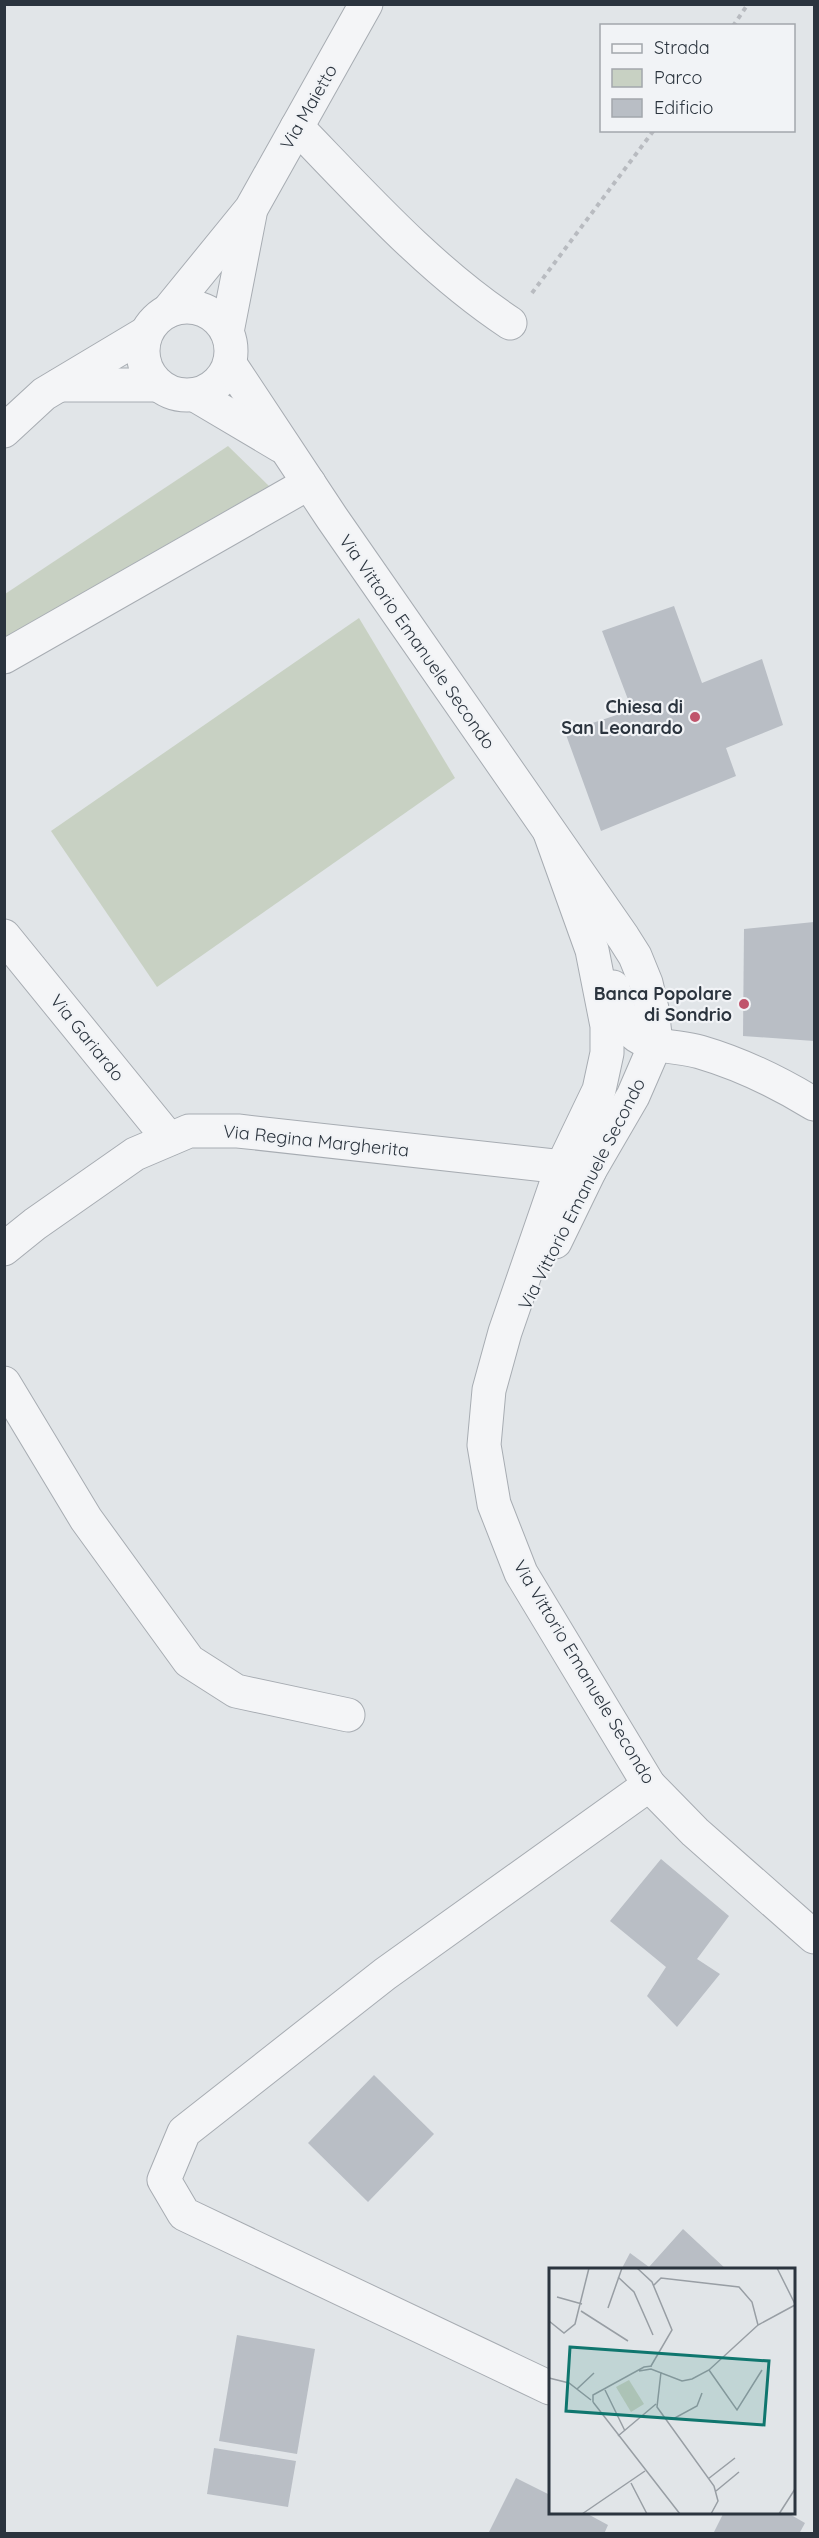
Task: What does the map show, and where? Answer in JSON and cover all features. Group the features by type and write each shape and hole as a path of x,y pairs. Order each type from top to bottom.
{"street":[{"name":"Via Maietto","path":"157,322 251,209 366,4"},
{"path":"297,127 381,214 478,301 510,322"},
{"name":"Via Maietto","path":"229,348 251,209"},
{"path":"4,431 28,406 157,322 183,307 203,310 218,319 229,348 222,379 210,389 195,395 173,394 158,385 147,371 142,354 157,322"},
{"name":"Via Vittorio Emanuele Secondo","path":"229,348 286,450 550,834 576,900 592,950 607,1026 607,1053 599,1090 576,1169 505,1332 489,1390 484,1445 494,1504 521,1573 649,1785 695,1832 814,1937"},
{"path":"60,385 158,385"},
{"name":"Via Vittorio Emanuele Secondo","path":"195,395 286,450"},
{"path":"4,657 309,483"},
{"name":"Via Vittorio Emanuele Secondo","path":"550,834 554,836 635,956 646,983 656,1043 633,1096 576,1169"},
{"name":"Via Vittorio Emanuele Secondo","path":"576,900 593,916 602,936 621,1016 636,1035 656,1043"},
{"name":"Via Gariardo","path":"4,936 169,1139"},
{"path":"656,1043 696,1051 739,1064 814,1104"},
{"name":"Via Regina Margherita","path":"4,1249 35,1224 135,1154 189,1131 238,1131 576,1169"},
{"path":"4,1383 86,1518 189,1661 236,1691 348,1715"},
{"path":"549,2388 184,2214 164,2180 184,2132 385,1974 649,1785"}],"path":[{"path":"734,24 748,4"},
{"path":"510,322 652,132"}],"green space":[{"path":"228,446 269,486 5,637 5,594"},
{"path":"359,618 455,778 157,987 51,831"}],"building":[{"name":"Chiesa di San Leonardo","path":"674,606 702,683 762,659 783,725 726,748 736,776 601,831 565,732 632,710 602,631"},
{"path":"814,922 814,1041 743,1036 744,929"},
{"path":"661,1859 729,1916 697,1959 720,1974 677,2027 647,1996 666,1967 610,1921"},
{"path":"374,2075 434,2134 368,2202 308,2143"},
{"path":"683,2229 725,2268 622,2268 630,2253 649,2267"},
{"path":"237,2335 315,2349 297,2454 219,2441"},
{"path":"214,2448 296,2461 288,2507 207,2494"},
{"path":"516,2478 549,2494 549,2514 588,2514 608,2525 604,2534 488,2534"},
{"path":"723,2514 789,2514 805,2523 799,2534 713,2534"}],"place":[{"name":"Chiesa di San Leonardo","path":"695,717"},
{"name":"Banca Popolare di Sondrio","path":"744,1004"}]}
